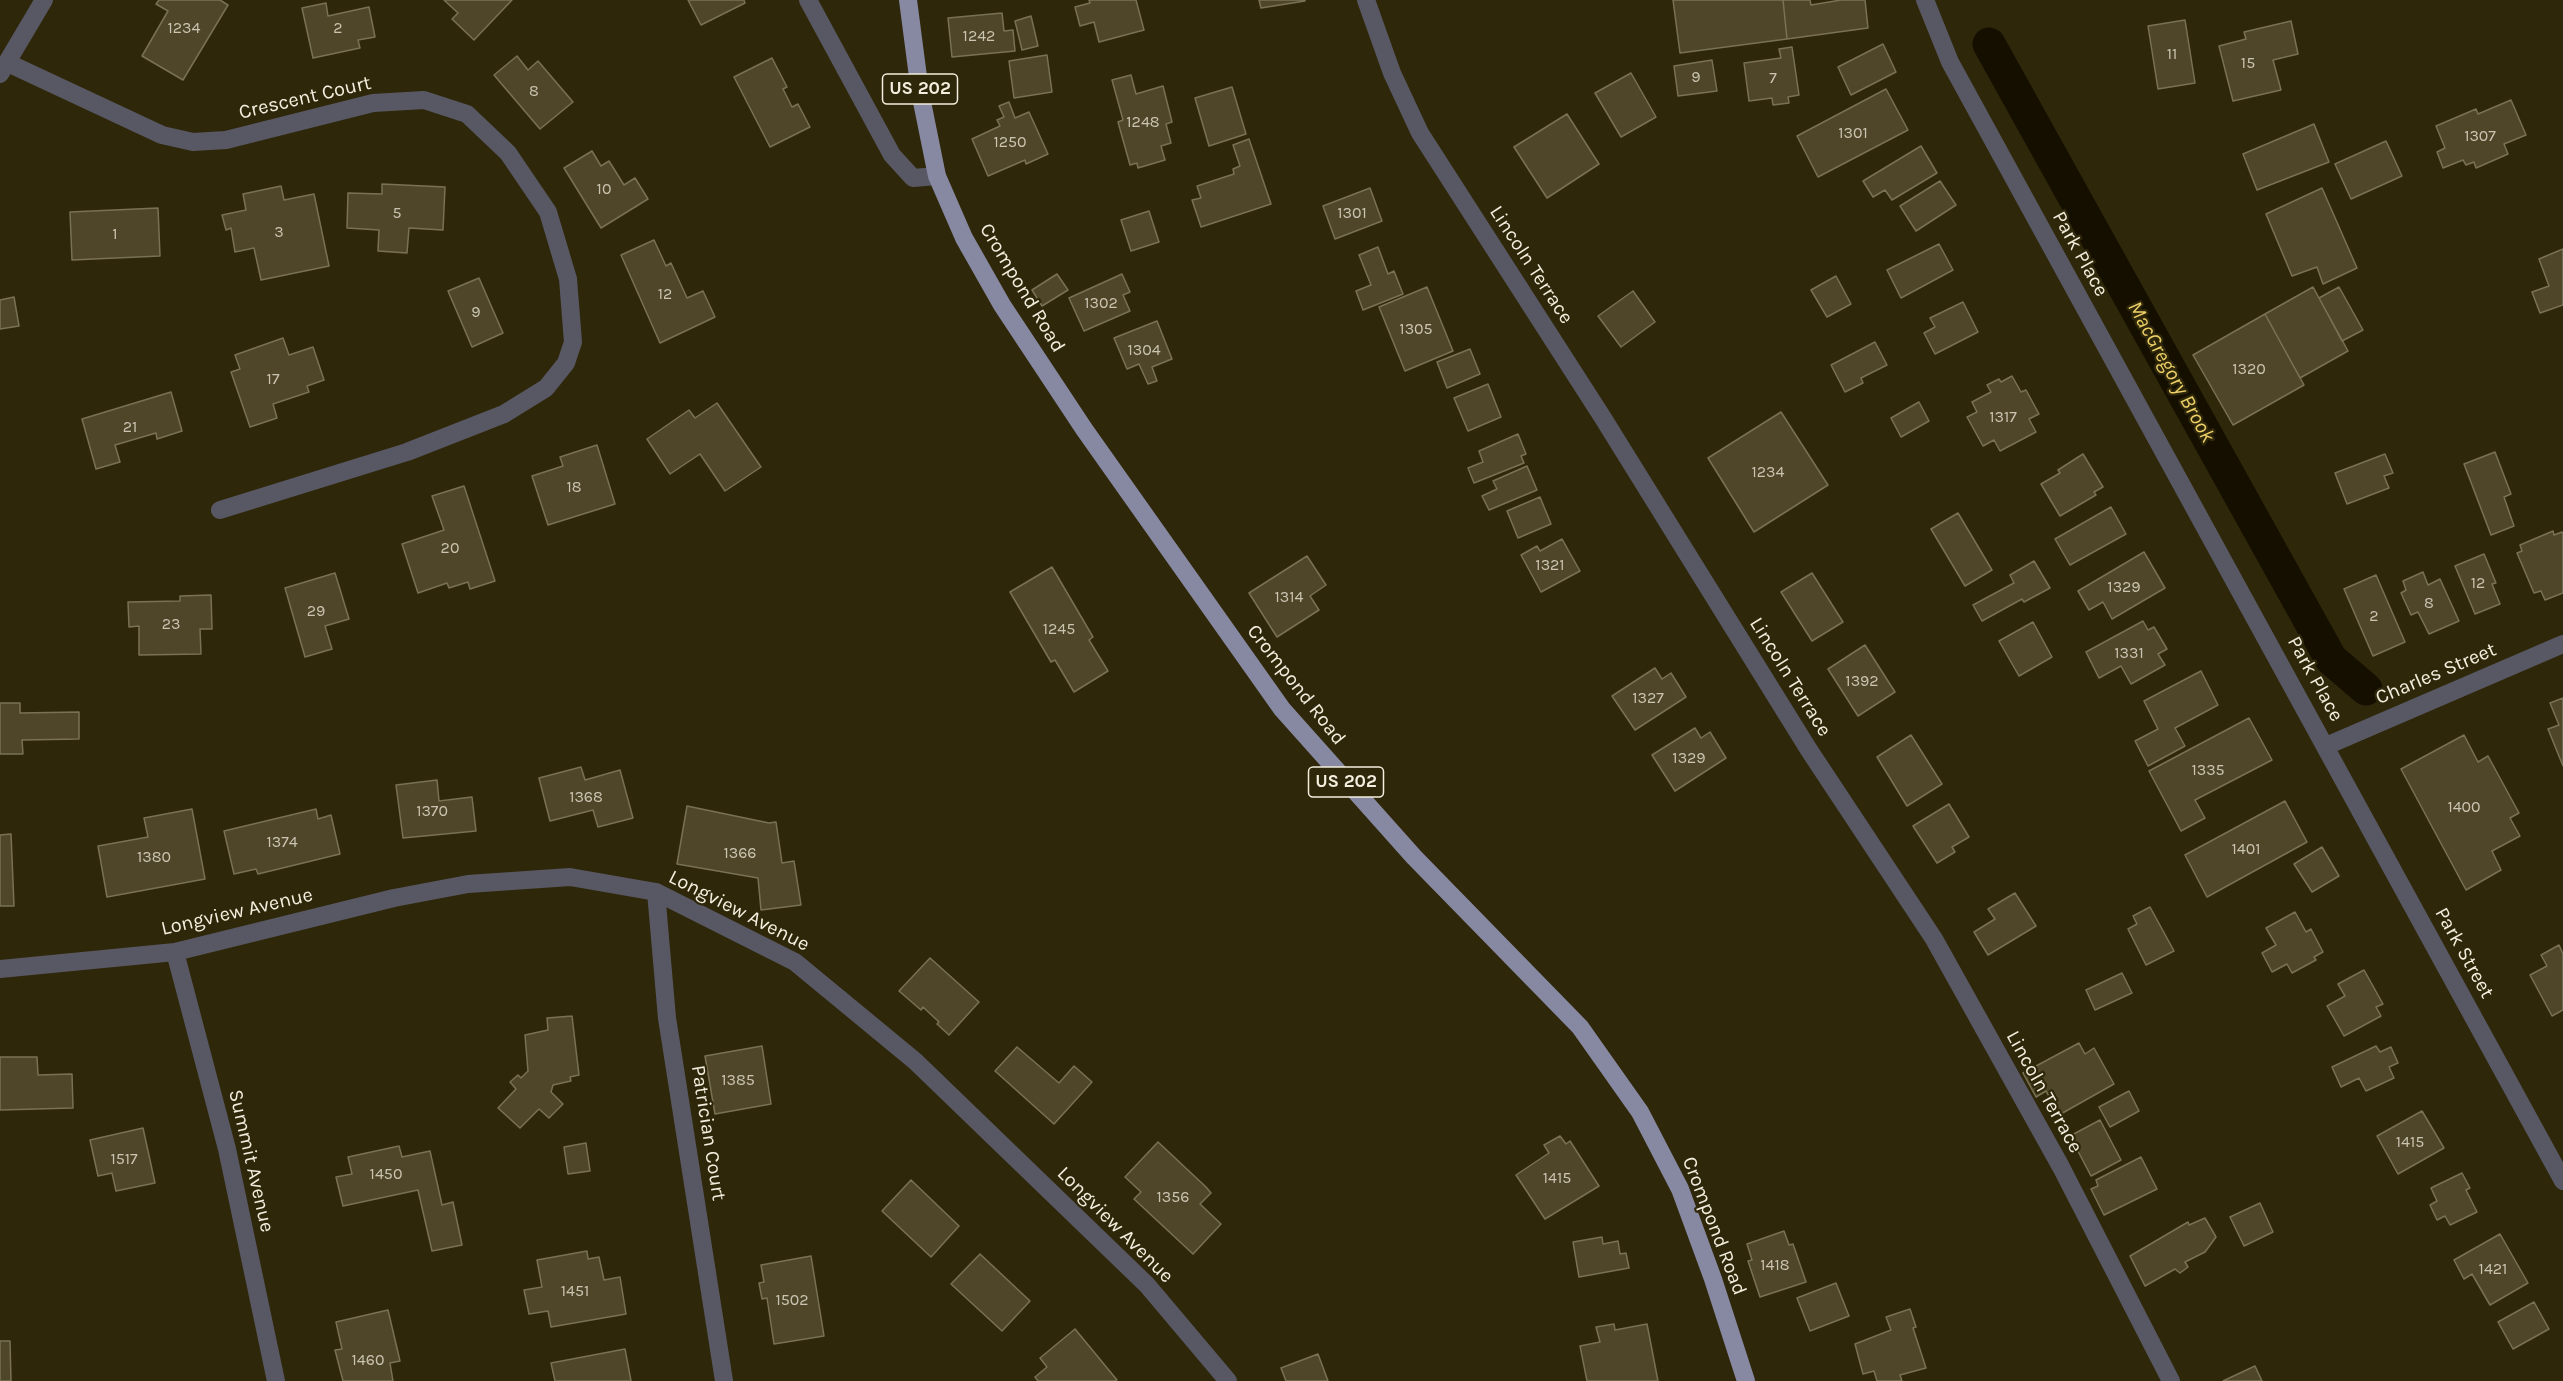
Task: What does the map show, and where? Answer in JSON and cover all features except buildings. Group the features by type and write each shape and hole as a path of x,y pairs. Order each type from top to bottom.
{"main road":[{"name":"Crompond Road","path":"908,0 920,92 937,176 964,238 1002,305 1084,429 1282,710 1414,857 1580,1027 1641,1112 1680,1189 1713,1279 1746,1381"}],"street":[{"path":"4,68 44,0"},
{"path":"808,0 892,155 913,178 937,176"},
{"name":"Lincoln Terrace","path":"1366,0 1392,73 1420,133 1603,418 1809,750 1934,939 2061,1167 2171,1381"},
{"name":"Park Place","path":"1925,0 1950,62 2326,746"},
{"name":"Crescent Court","path":"4,68 162,135 193,142 226,140 373,103 424,100 467,114 507,153 548,212 568,279 573,342 566,363 546,388 504,414 407,452 220,510"},
{"name":"Charles Street","path":"2326,746 2563,644"},
{"name":"Park Street","path":"2326,746 2563,1181"},
{"name":"Longview Avenue","path":"0,969 176,952 394,898 468,884 570,877 656,892 795,962 915,1061 1147,1286 1228,1381"},
{"name":"Patrician Court","path":"656,892 667,1018 724,1381"},
{"name":"Summit Avenue","path":"176,952 227,1149 276,1381"}],"waterway":[{"name":"MacGregory Brook","path":"1989,44 2331,659 2366,689"}]}
